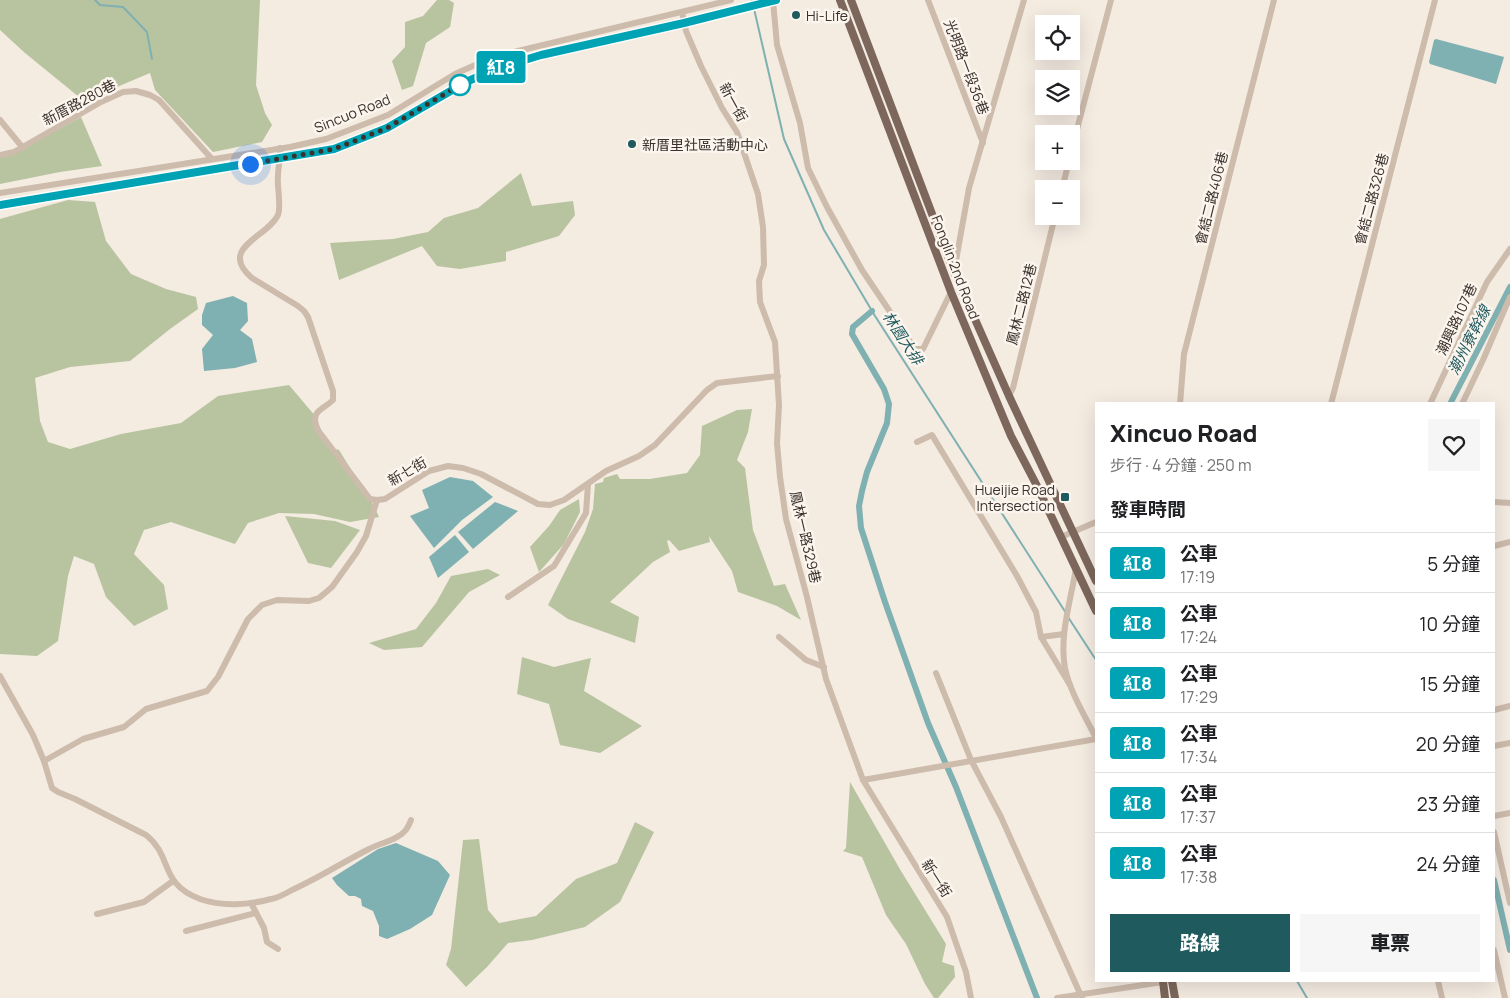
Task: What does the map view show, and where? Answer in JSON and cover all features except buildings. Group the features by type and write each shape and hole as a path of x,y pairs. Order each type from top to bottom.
{"main road":[{"name":"Fonglin 2nd Road","path":"840,0 952,292 1011,436 1095,609"},
{"name":"Fonglin 2nd Road","path":"851,0 954,272 1009,396 1095,579"},
{"path":"1163,982 1166,998"},
{"path":"1172,982 1175,998"}],"street":[{"name":"Sincuo Road","path":"0,193 233,156 326,139 388,114 455,74 493,57 730,0"},
{"name":"光明路一段36巷","path":"928,0 983,143"},
{"path":"954,272 969,188 1024,0"},
{"path":"1078,125 1111,0"},
{"name":"會結二路406巷","path":"1180,402 1184,354 1274,0"},
{"name":"會結二路326巷","path":"1332,402 1435,0"},
{"path":"773,1 777,45 800,123 808,168 862,270 915,349 923,349 952,292"},
{"name":"Sincuo Road","path":"0,205 334,149 387,128 466,82 498,68 541,55 773,1"},
{"name":"新一街","path":"682,12 684,23 701,66 737,132 747,159 758,194 764,266"},
{"name":"新厝路280巷","path":"0,155 23,148 100,102 123,92 136,91 159,100 212,159"},
{"path":"0,120 23,148"},
{"name":"新七街","path":"280,148 281,159 278,176 280,208 278,214 274,220 244,247 240,253 240,260 246,273 304,310 308,317 333,391 333,400 318,411 314,418 317,429 370,499 385,499 429,471 448,466 464,468 481,474 538,504 550,505 564,500 606,471 639,456 655,445 707,390 717,384 778,376"},
{"path":"233,156 234,166"},
{"name":"鳳林二路12巷","path":"1009,396 1013,388 1053,225"},
{"name":"潮興路107巷","path":"1431,402 1487,282 1510,249"},
{"name":"鳳林一路329巷","path":"764,266 759,281 760,302 775,342 779,404 776,443 786,520 808,597 826,679 863,780"},
{"path":"1463,402 1510,297"},
{"path":"917,442 932,435 1017,576 1036,612 1041,637 1070,685 1095,737"},
{"path":"508,597 554,566 586,513 588,484"},
{"path":"44,761 83,739 124,727 146,709 207,691 218,677 248,619 262,605 278,600 320,598 332,588 366,536 377,500"},
{"path":"1495,502 1510,503"},
{"path":"1061,537 1095,522"},
{"path":"1495,546 1510,542"},
{"path":"1070,685 1064,666 1064,634 1076,568"},
{"path":"1041,637 1064,634"},
{"path":"780,637 806,660 824,667"},
{"path":"936,673 971,760 1000,816 1081,996"},
{"path":"0,676 32,735 44,761 52,788 132,827 154,841 173,881 182,890 201,899 238,905 273,899 313,881 370,848 397,837 407,830 411,820"},
{"path":"1495,710 1510,706"},
{"path":"863,780 1095,739"},
{"path":"1495,746 1510,743"},
{"name":"新一街","path":"863,780 947,917 966,972 971,998"},
{"path":"1495,816 1510,813"},
{"path":"1495,836 1510,903"},
{"path":"97,914 144,902 173,881"},
{"path":"251,903 264,928 267,942 278,948"},
{"path":"186,931 256,913"},
{"path":"1495,954 1505,998"},
{"path":"1057,998 1081,996 1163,982"},
{"path":"1438,982 1442,998"}],"green space":[{"path":"0,0 260,0 256,85 265,113 272,125 262,142 213,152 155,90 150,73 84,101 0,30"},
{"path":"437,0 449,0 454,3 450,27 426,43 413,86 402,90 392,61 405,47 405,22 423,16"},
{"path":"81,117 102,166 0,184 0,155 17,152"},
{"path":"521,173 532,206 573,201 575,215 559,236 506,252 506,261 460,269 437,266 422,246 339,280 330,243 393,239 428,232 444,218 478,208"},
{"path":"68,200 95,202 106,241 131,274 166,289 196,297 198,309 130,361 70,367 35,378 40,421 48,442 70,449 121,434 181,423 218,396 289,385 316,417 328,447 339,450 365,488 379,517 350,522 314,514 279,513 248,523 235,544 171,522 144,530 134,554 164,585 168,609 134,626 106,597 94,564 74,556 68,576 58,641 37,656 0,654 0,219"},
{"path":"752,409 748,432 737,460 745,468 753,530 774,586 785,584 801,620 777,606 738,592 732,571 709,536 710,542 679,551 669,540 667,541 670,552 653,562 610,602 639,617 635,643 568,619 548,605 585,532 593,509 595,484 603,482 604,478 617,474 620,479 650,479 687,473 700,455 702,426 737,410"},
{"path":"579,499 580,512 564,544 539,572 530,547 549,526 560,510"},
{"path":"285,516 335,521 360,530 331,568 308,563"},
{"path":"488,569 500,575 469,592 422,647 384,650 369,643 416,629 436,603 451,576"},
{"path":"522,657 554,667 591,658 584,691 642,726 600,753 560,745 549,704 517,694"},
{"path":"850,782 946,944 942,962 954,966 955,977 938,998 934,998 925,984 906,944 886,915 862,857 843,851 846,848"},
{"path":"635,822 654,832 620,902 585,927 532,940 508,943 466,987 446,965 451,949 463,840 479,839 488,910 499,923 536,916 576,879 617,863"}],"water":[{"path":"1434,40 1504,57 1496,84 1430,64"},
{"path":"233,296 247,303 248,321 240,330 252,339 257,362 235,368 204,371 202,349 213,335 202,325 202,315 206,303"},
{"path":"450,477 473,481 493,497 462,520 434,548 410,516 429,508 422,490"},
{"path":"495,502 518,511 473,549 458,532"},
{"path":"455,535 469,552 438,578 429,557"},
{"path":"396,843 438,861 450,875 432,915 410,929 387,939 379,936 379,926 373,911 362,906 361,899 349,896 332,878 378,849"}],"waterway":[{"path":"95,0 100,5 123,7 147,32 152,59"},
{"name":"林園大排","path":"752,0 784,139 824,230 875,316 1066,613"},
{"name":"潮州寮幹線","path":"1451,402 1510,287"},
{"path":"872,311 853,327 852,334 884,389 889,404 887,423 867,472 862,491 859,506 861,528 928,723 956,787 1037,998"},
{"name":"林園大排","path":"1068,617 1095,658"},
{"name":"潮州寮幹線","path":"1495,884 1510,950"},
{"name":"林園大排","path":"1298,982 1307,998"}],"bus line":[{"name":"紅8","path":"0,205 334,149 387,128 466,82 498,68 541,55 776,0"}],"place":[{"name":"Hi-Life","path":"796,15"},
{"name":"新厝里社區活動中心","path":"632,144"},
{"name":"Hueijie Road Intersection","path":"1065,497"}],"route":[{"path":"250,164 334,149 387,128 460,85"}]}
